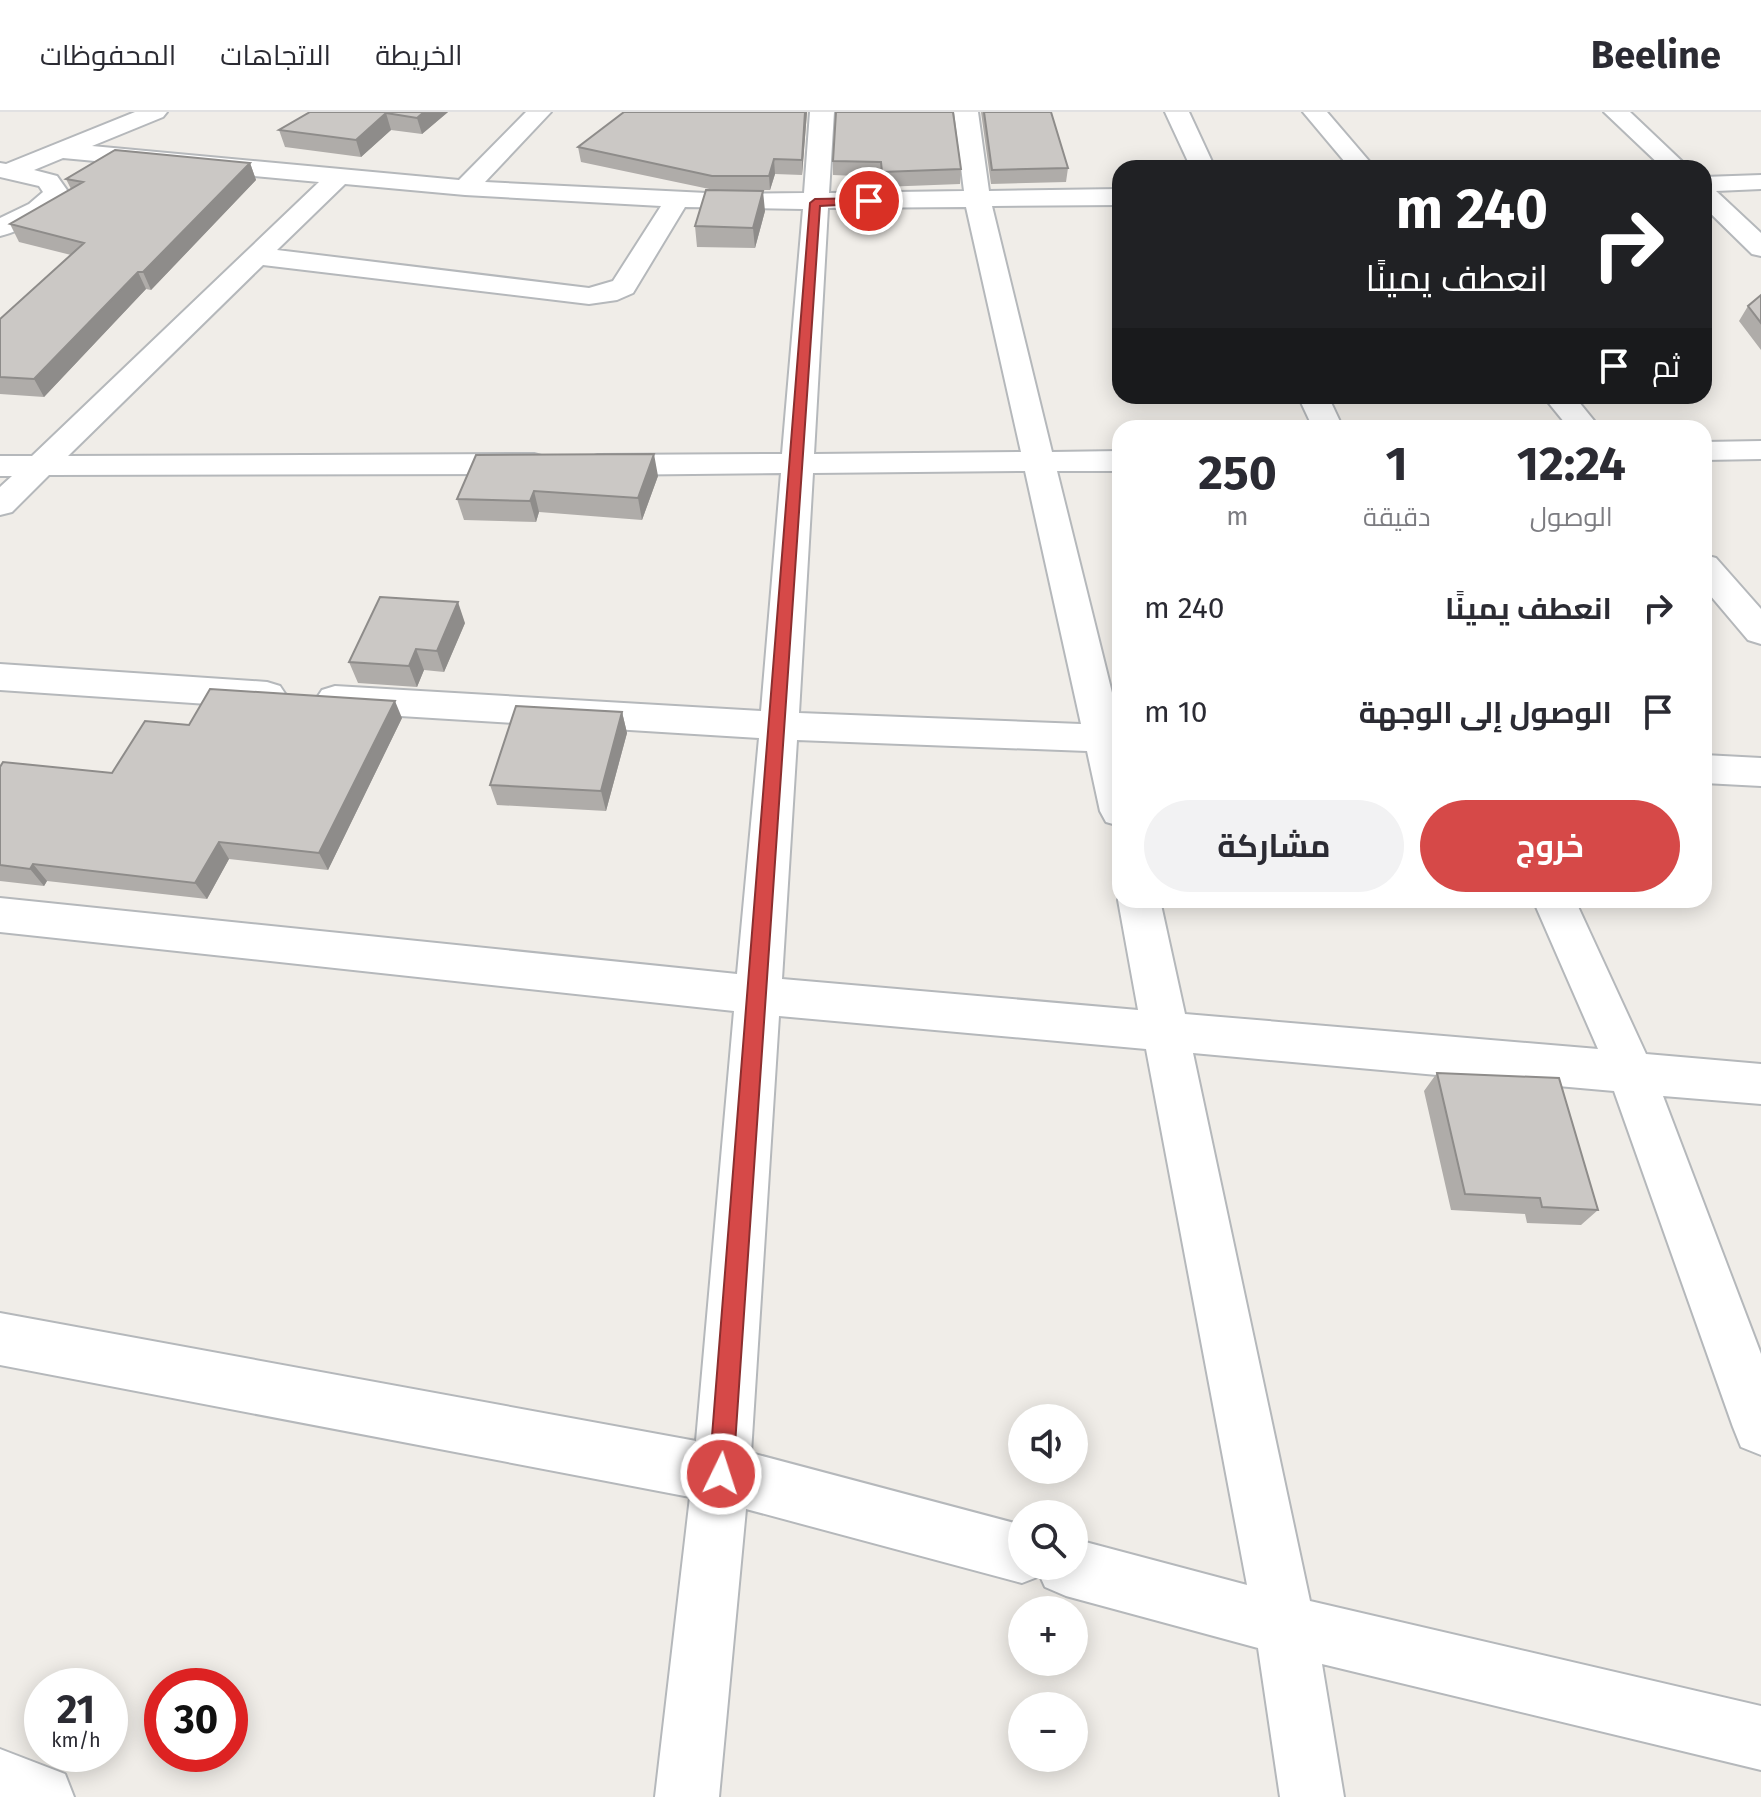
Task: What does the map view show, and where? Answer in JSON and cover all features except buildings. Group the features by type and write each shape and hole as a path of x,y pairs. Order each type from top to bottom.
{"street":[{"path":"5,170 62,151 155,112"},
{"path":"465,188 539,112"},
{"path":"687,1797 721,1474 779,726 822,112"},
{"path":"0,677 779,726 1112,739 1039,463 977,198 966,112"},
{"path":"1177,112 1199,160"},
{"path":"1315,112 1356,160"},
{"path":"1616,112 1668,160"},
{"path":"62,151 465,188 677,200 815,203 1112,197"},
{"path":"0,228 38,209 56,193 48,181 5,170"},
{"path":"0,505 340,175"},
{"path":"1712,184 1761,182"},
{"path":"257,256 589,296 607,294 623,287 677,200"},
{"path":"1712,201 1761,248"},
{"path":"1565,404 1578,420"},
{"path":"1712,451 1761,450"},
{"path":"0,466 798,465 1112,461"},
{"path":"1712,575 1761,632"},
{"path":"1712,769 1761,772"},
{"path":"1141,908 1285,1625 1312,1797"},
{"path":"1558,908 1630,1070 1761,1427"},
{"path":"0,915 756,995 1761,1084"},
{"path":"0,1339 721,1474 1008,1550"},
{"path":"1088,1572 1285,1625 1761,1738"},
{"path":"0,1781 42,1797"}],"route":[{"path":"721,1474 779,726 815,203 869,201"}]}
